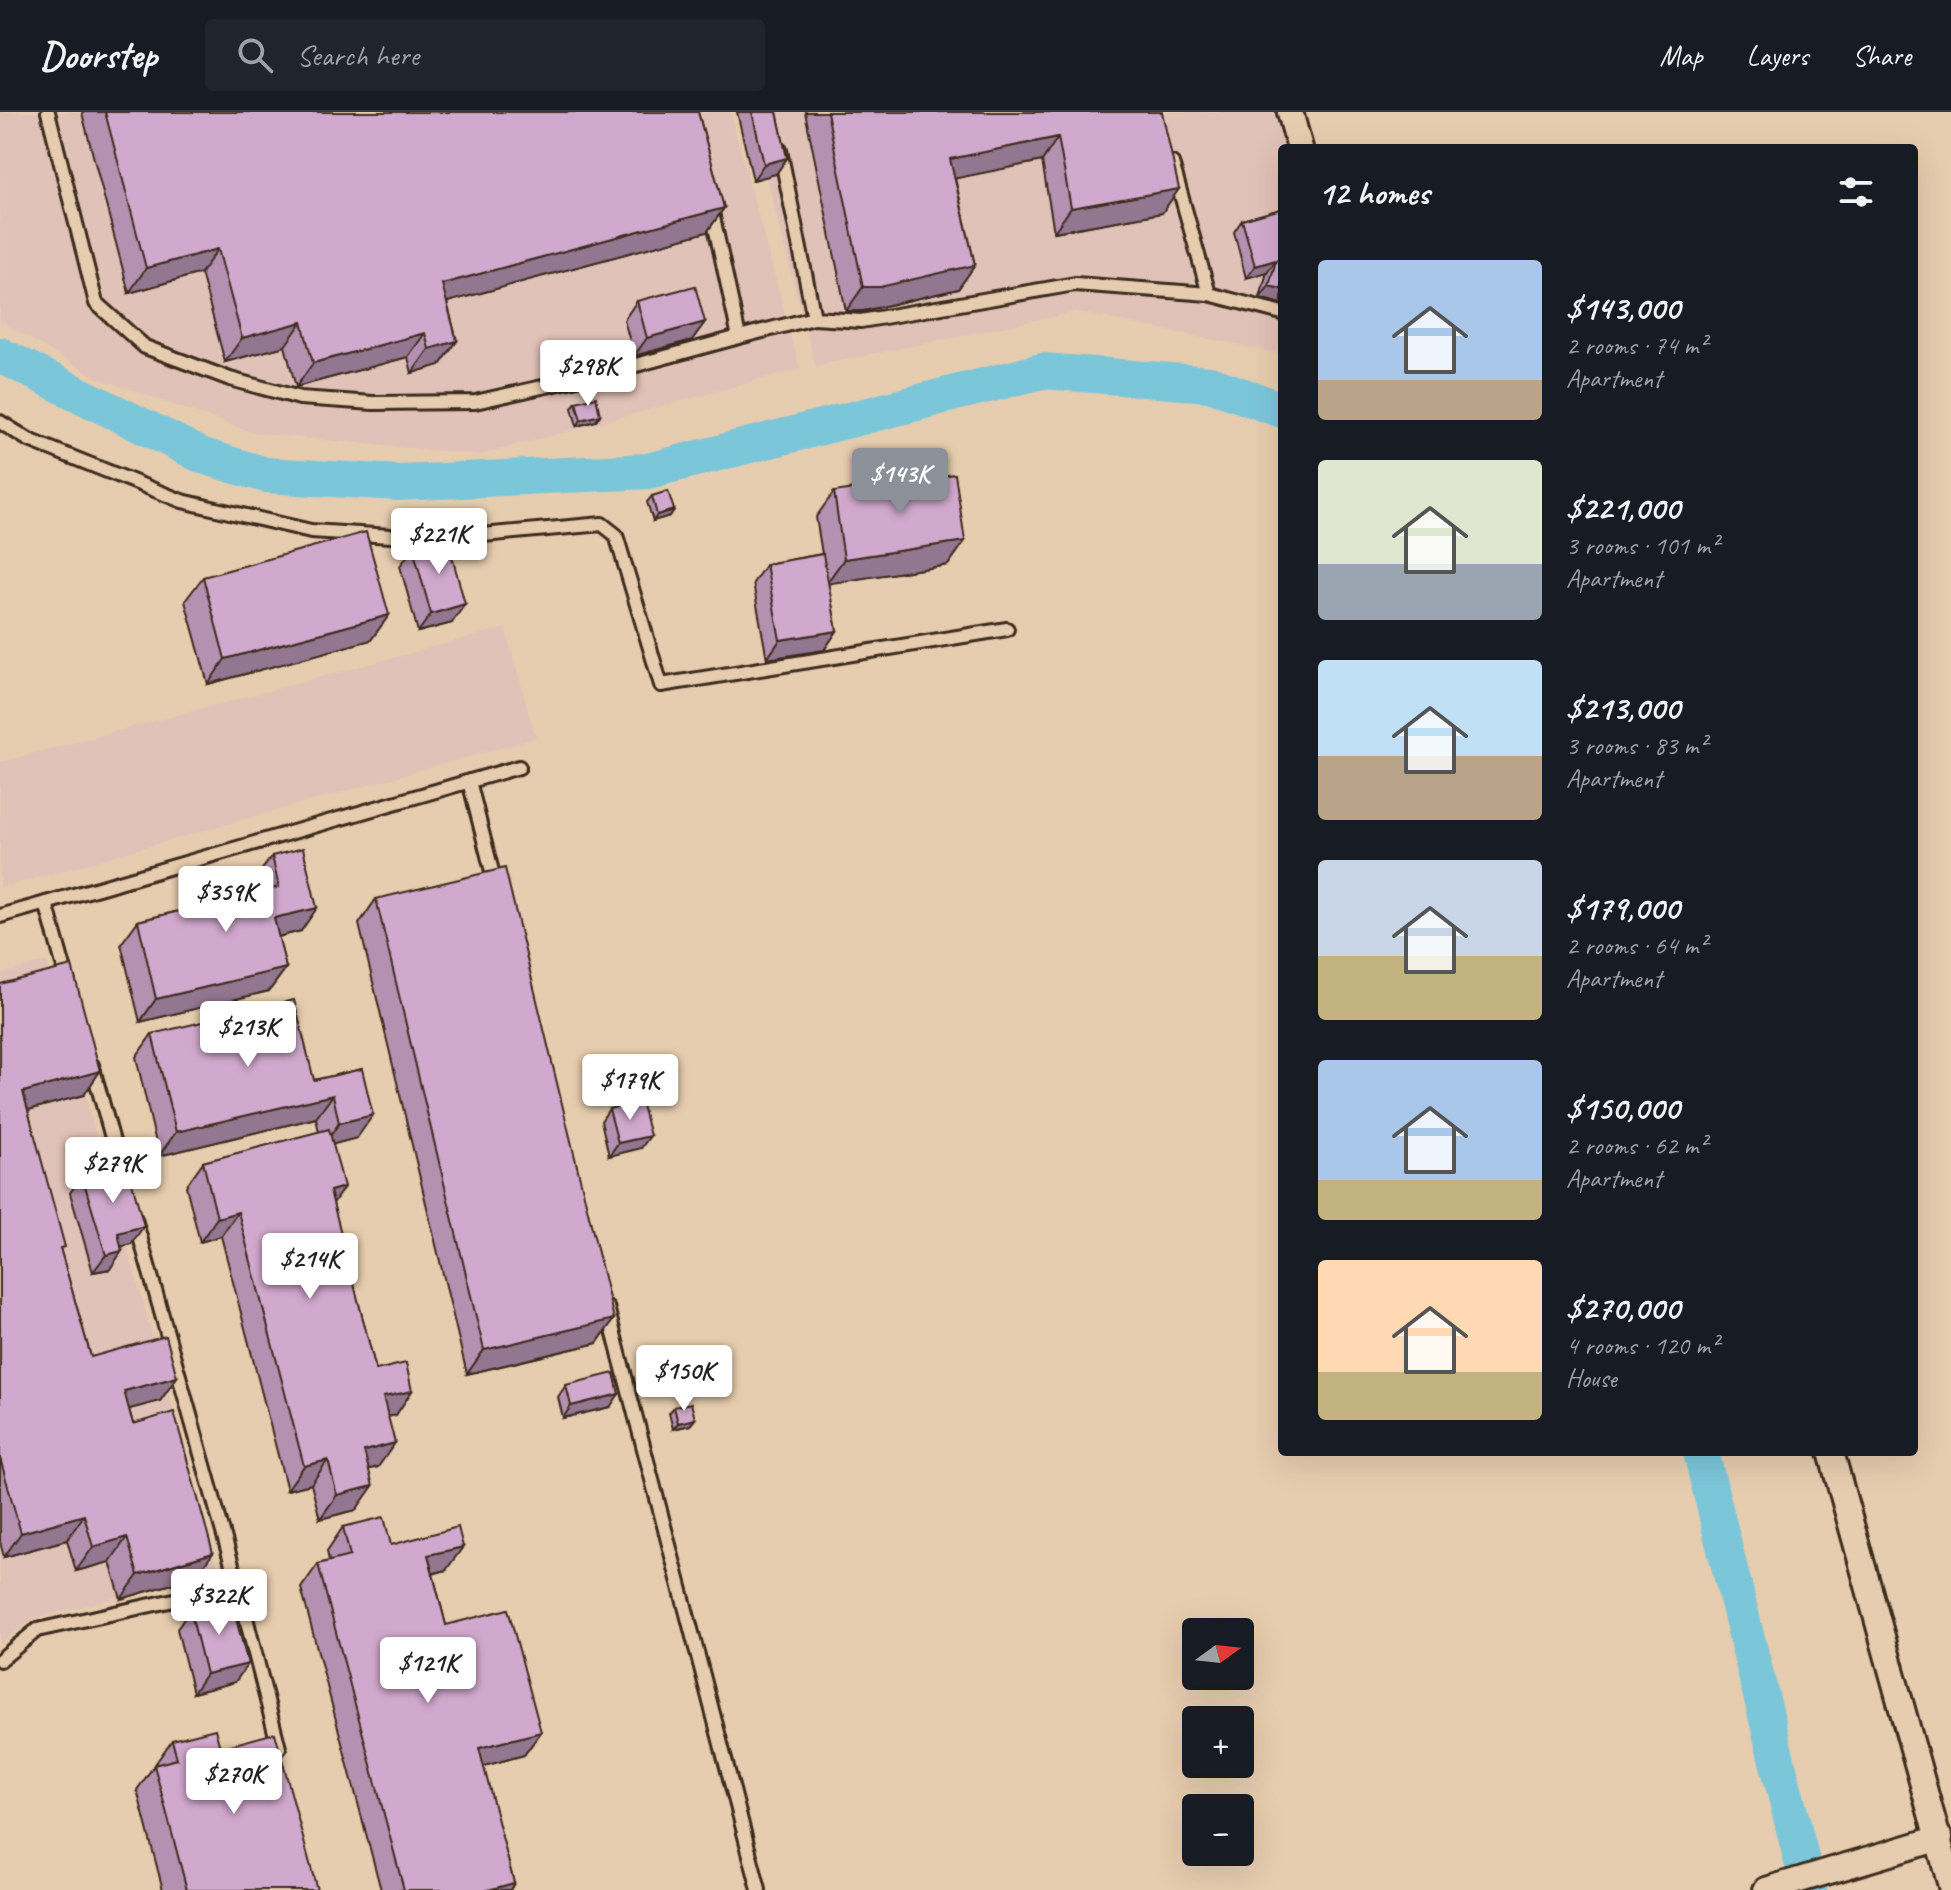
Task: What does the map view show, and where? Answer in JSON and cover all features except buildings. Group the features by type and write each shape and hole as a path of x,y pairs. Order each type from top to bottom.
{"street":[{"path":"1290,112 1299,144"},
{"path":"1832,1456 1951,1886"},
{"path":"1766,1890 1940,1838"}],"lane":[{"path":"48,112 96,303 145,347 230,379 300,398 373,403 475,402 618,370 814,318 861,321 1075,284 1209,294 1278,312"},
{"path":"778,141 814,318"},
{"path":"1166,142 1209,294"},
{"path":"708,192 739,337"},
{"path":"0,422 29,440 182,501 311,531 439,539 602,524 616,535 661,685 1007,629"},
{"path":"0,916 519,767"},
{"path":"469,781 501,905"},
{"path":"46,903 72,994"},
{"path":"89,1054 127,1191"},
{"path":"131,1206 238,1586 284,1768"},
{"path":"602,1290 759,1890"},
{"path":"0,1660 37,1630 238,1586"}],"shaded area":[{"path":"0,112 730,112 800,369 480,455 253,433 95,377 0,321"},
{"path":"750,112 1276,112 1284,144 1278,144 1278,353 1076,312 815,366"},
{"path":"505,628 536,738 0,888 0,762"},
{"path":"47,961 218,1570 32,1620 0,1644 0,974"}],"waterway":[{"path":"0,355 203,456 266,475 399,483 648,471 1042,371 1210,384 1278,409"},
{"path":"1702,1456 1809,1890"}]}
